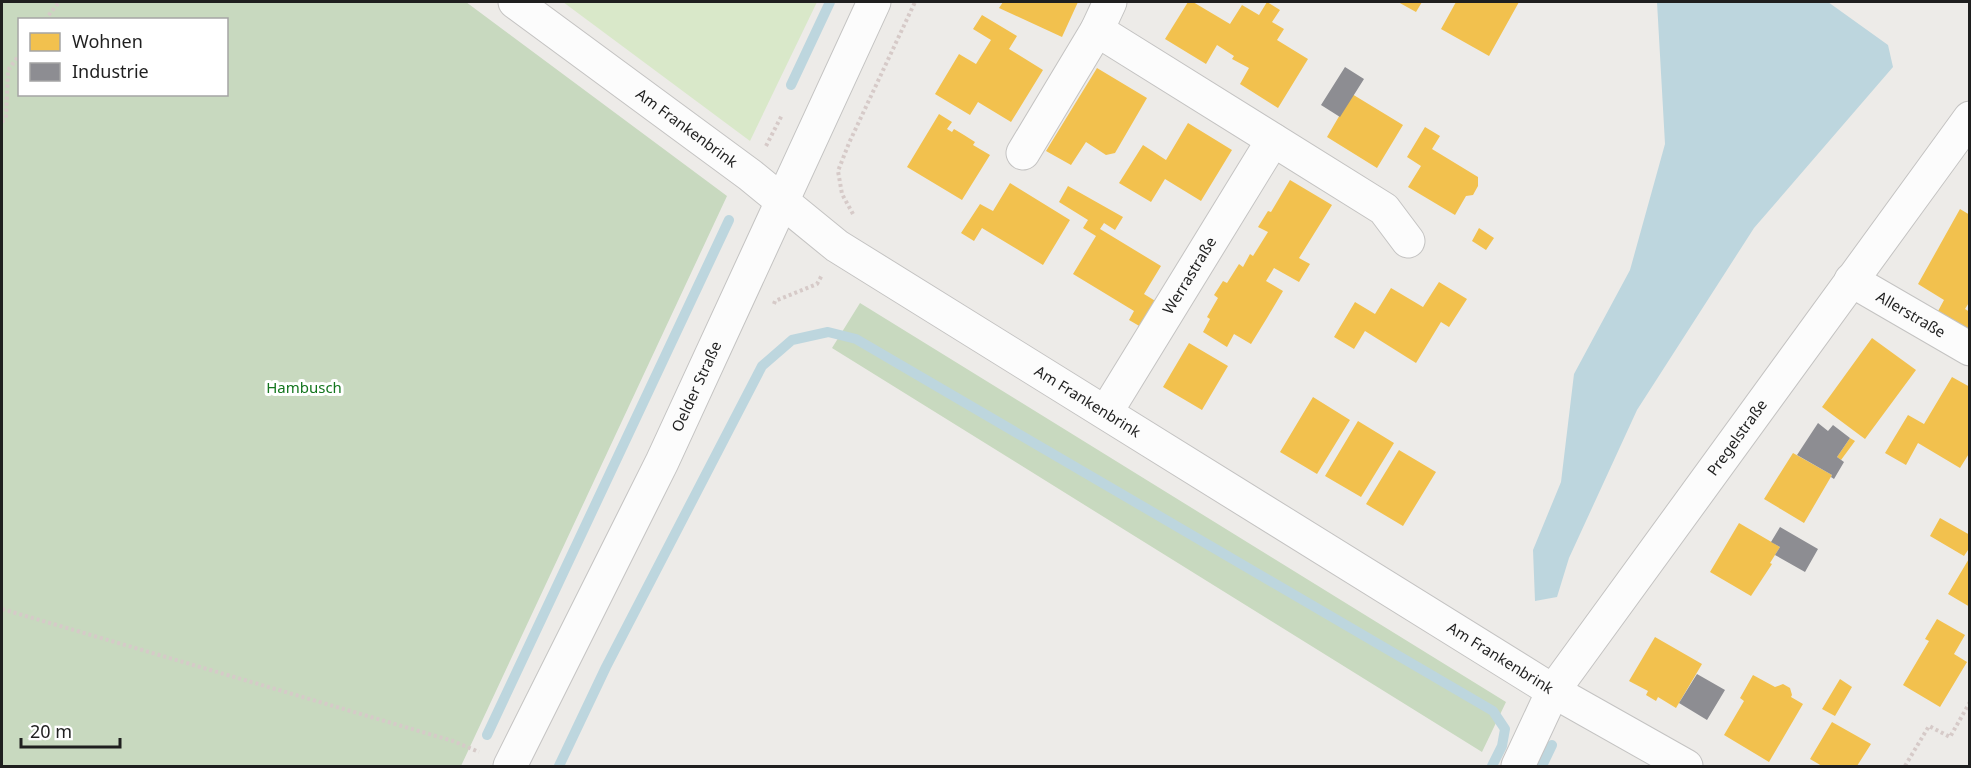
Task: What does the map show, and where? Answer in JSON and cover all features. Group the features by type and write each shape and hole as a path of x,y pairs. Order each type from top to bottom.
{"street":[{"name":"Am Frankenbrink","path":"515,2 782,201 837,246 1553,691 1686,766"},
{"name":"Oelder Straße","path":"510,765 662,462 874,2"},
{"path":"1023,153 1103,16 1274,140 1384,209 1408,241"},
{"name":"Pregelstraße","path":"1518,766 1553,691 1970,118"},
{"name":"Werrastraße","path":"1107,412 1274,140"},
{"name":"Allerstraße","path":"1851,280 1970,349"}],"path":[{"path":"46,18 58,2"},
{"path":"837,246 853,213 842,194 838,171 915,2"},
{"path":"2,122 6,118 8,70 18,57"},
{"path":"2,609 453,741 510,765"},
{"path":"1905,766 1929,726 1950,737 1970,702"}],"green space":[{"name":"Hambusch","path":"2,2 466,2 727,196 461,766 2,766"},
{"path":"563,2 817,2 750,141"},
{"path":"860,303 1506,702 1482,752 832,348"}],"water":[{"path":"1657,2 1828,2 1888,45 1893,67 1754,228 1637,410 1569,558 1557,597 1535,601 1533,550 1561,482 1574,374 1630,270 1665,144"}],"building: Wohnen":[{"path":"1003,2 1078,2 1062,37 999,8"},
{"path":"1188,2 1193,2 1230,24 1242,5 1259,15 1267,2 1280,10 1272,22 1284,29 1277,40 1308,59 1278,108 1240,84 1249,68 1232,59 1234,56 1217,45 1206,64 1165,39"},
{"path":"1398,2 1422,2 1416,12"},
{"path":"1456,2 1519,2 1489,56 1441,29"},
{"path":"982,15 1017,36 1009,49 1043,70 1011,122 978,102 970,115 935,94 959,54 976,64 991,40 973,29"},
{"path":"1097,68 1147,98 1115,153 1106,155 1086,142 1071,165 1046,151"},
{"path":"1352,94 1403,125 1377,168 1327,137"},
{"path":"939,114 952,122 947,129 952,132 954,129 964,135 975,142 973,145 990,155 962,200 907,167"},
{"path":"1188,123 1232,150 1201,201 1165,179 1151,202 1119,183 1143,145 1166,160"},
{"path":"1425,127 1440,136 1432,149 1478,177 1478,186 1473,195 1466,196 1455,215 1408,187 1421,166 1407,157"},
{"path":"1290,180 1332,205 1299,258 1310,264 1299,282 1274,268 1266,281 1283,291 1267,318 1251,344 1234,334 1227,347 1203,332 1210,319 1207,317 1218,298 1214,295 1223,281 1227,283 1239,264 1243,267 1250,254 1253,256 1268,232 1258,227 1268,211 1271,212"},
{"path":"1010,183 1070,220 1043,265 982,228 974,241 961,233 980,204 993,211"},
{"path":"1068,186 1123,217 1115,230 1104,223 1100,229 1161,266 1144,294 1157,302 1141,327 1129,320 1134,311 1073,274 1096,236 1083,228 1088,220 1059,202"},
{"path":"1960,209 1970,215 1970,301 1965,309 1970,312 1970,332 1937,313 1944,300 1918,284"},
{"path":"1479,228 1494,238 1486,250 1472,241"},
{"path":"1439,282 1467,299 1449,327 1441,322 1416,363 1365,331 1354,349 1334,337 1355,302 1375,314 1391,288 1423,307"},
{"path":"1872,338 1916,370 1865,439 1822,407"},
{"path":"1189,343 1228,366 1202,410 1163,387"},
{"path":"1952,377 1970,387 1970,452 1960,468 1918,443 1906,465 1885,453 1908,415 1924,424"},
{"path":"1313,397 1350,420 1317,474 1280,452"},
{"path":"1358,421 1394,443 1361,497 1325,476"},
{"path":"1850,438 1855,441 1841,460 1837,457"},
{"path":"1399,450 1436,472 1403,526 1366,504"},
{"path":"1793,453 1832,475 1804,523 1764,499"},
{"path":"1940,518 1970,535 1970,547 1964,556 1930,536"},
{"path":"1739,523 1780,547 1751,596 1710,572"},
{"path":"1970,557 1970,607 1948,594"},
{"path":"1937,619 1965,635 1954,654 1967,662 1940,707 1903,685 1929,641 1925,639"},
{"path":"1655,637 1702,664 1676,708 1658,697 1656,701 1646,695 1648,691 1629,681"},
{"path":"1753,675 1775,687 1783,684 1790,688 1791,697 1803,704 1769,762 1724,735 1744,701 1740,698"},
{"path":"1840,679 1852,687 1835,716 1822,709"},
{"path":"1832,722 1871,744 1857,766 1822,766 1810,759"}],"building: Industrie":[{"path":"1345,67 1364,79 1340,117 1321,105"},
{"path":"1818,423 1828,431 1833,425 1850,438 1837,457 1844,462 1834,479 1832,475 1797,455"},
{"path":"1780,527 1818,549 1805,572 1775,555 1780,547 1771,542"},
{"path":"1697,674 1725,690 1707,720 1679,703"}],"waterway":[{"path":"791,85 830,2"},
{"path":"487,735 729,220"},
{"path":"559,766 606,667 762,366 792,340 828,332 856,339 1493,711 1505,729 1502,746 1492,766"},
{"path":"1542,766 1552,745"}]}
